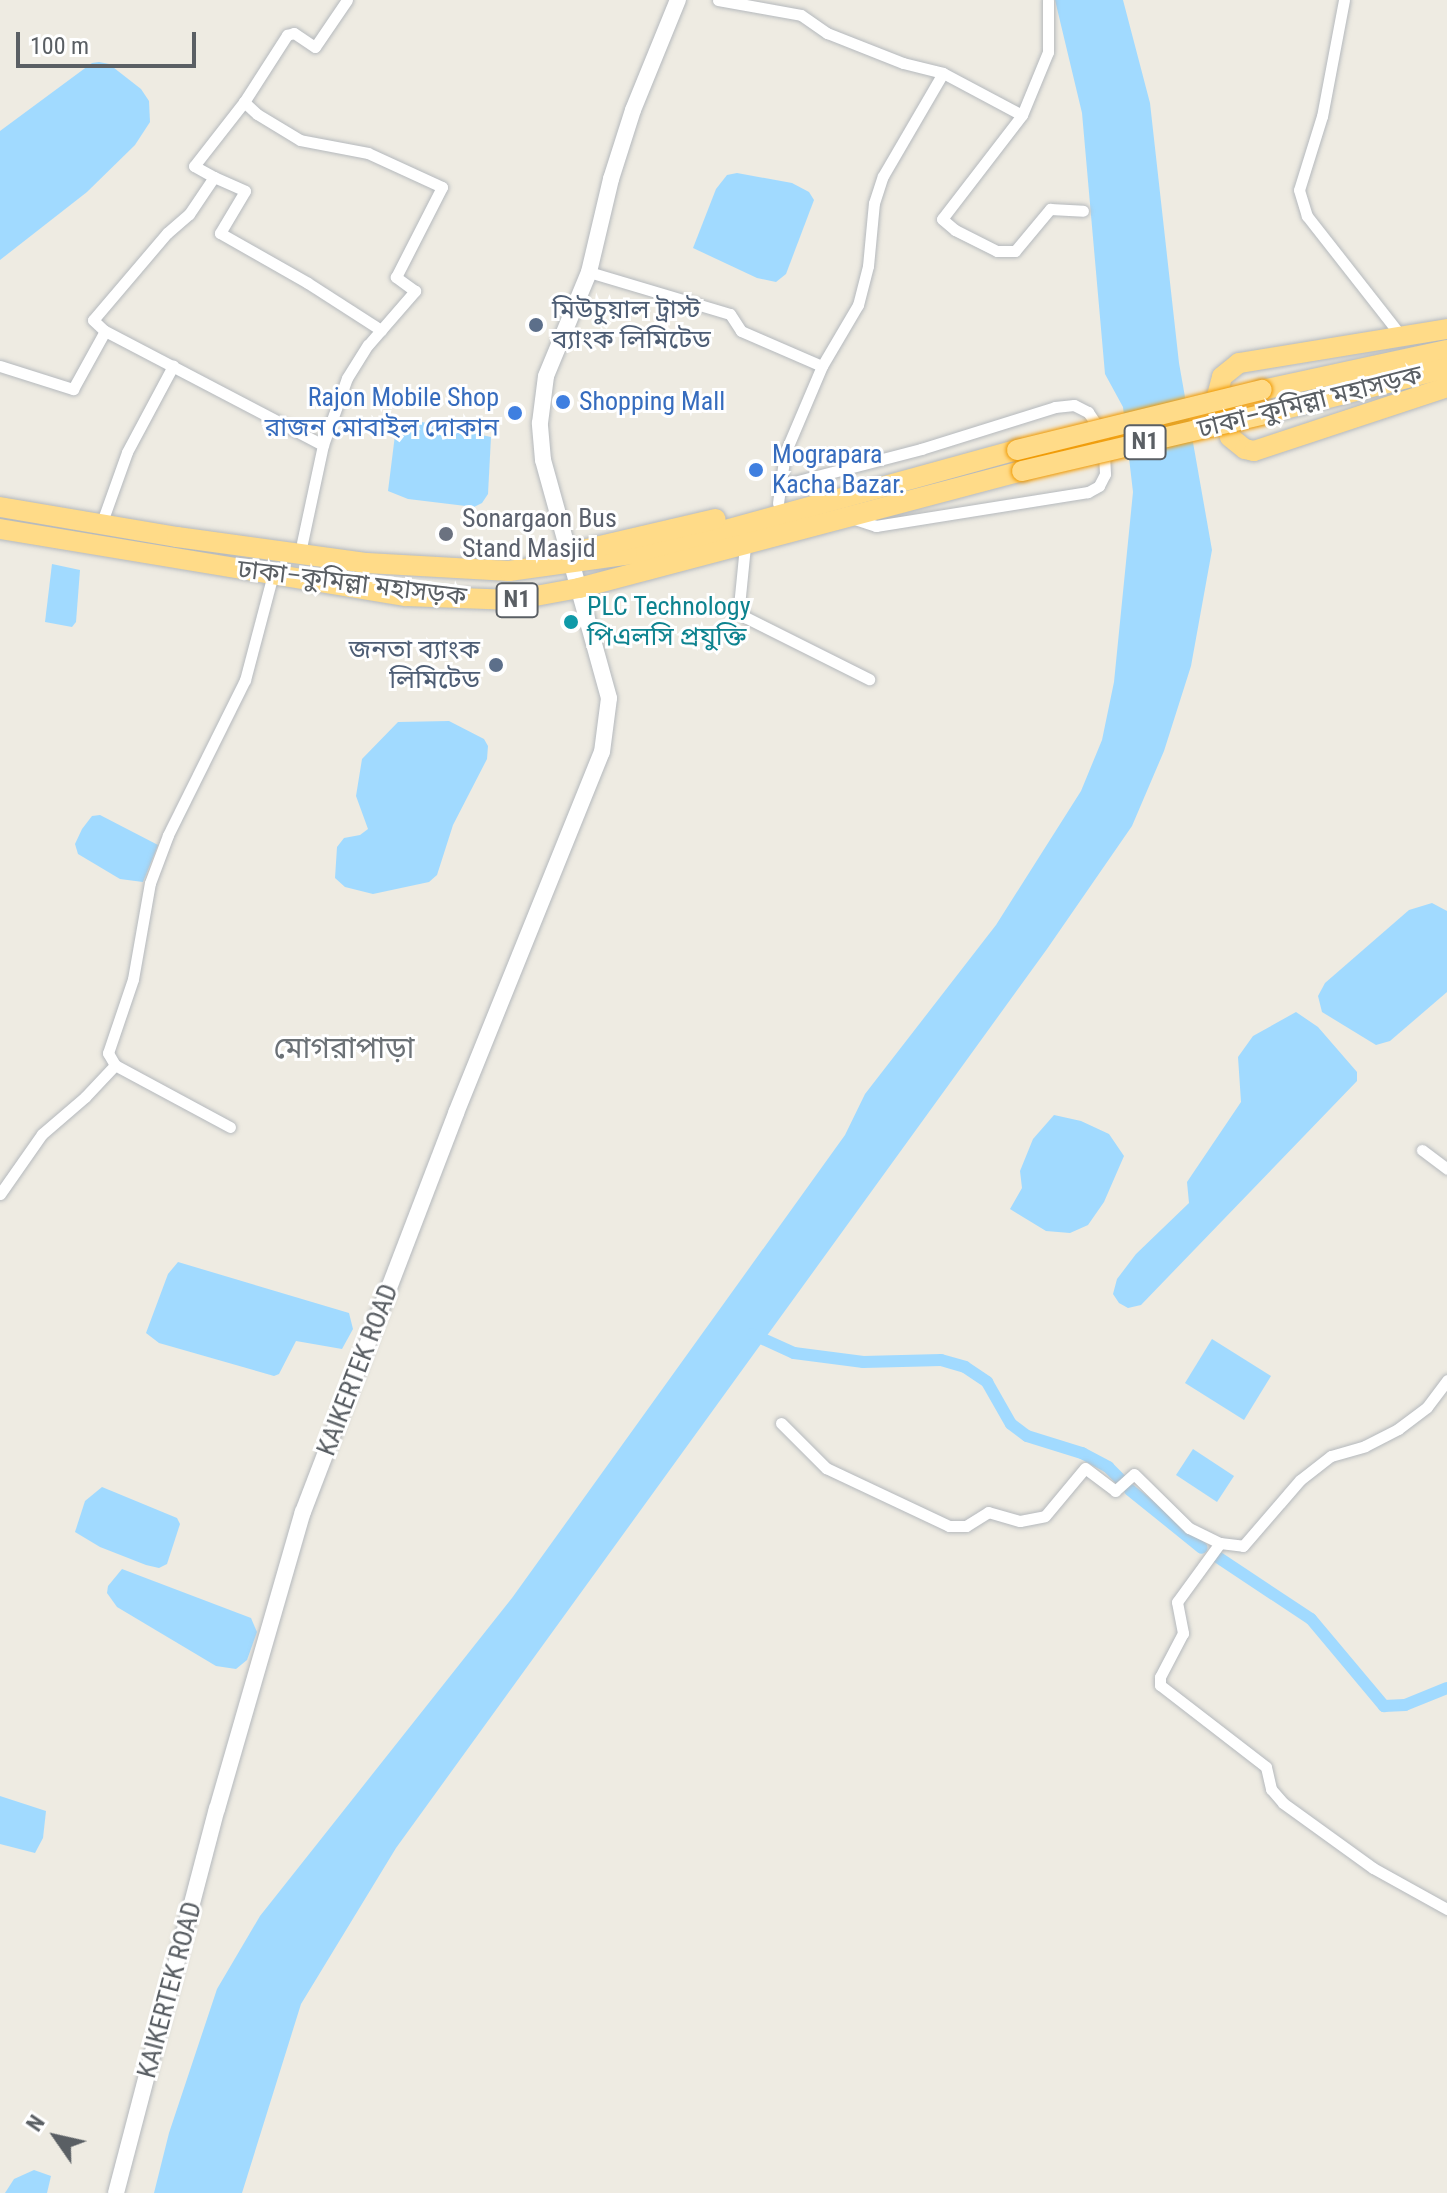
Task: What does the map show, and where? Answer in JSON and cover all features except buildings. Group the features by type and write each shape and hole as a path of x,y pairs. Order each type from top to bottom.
{"highway":[{"path":"1447,329 1239,363 1230,368 1217,387 1226,429 1237,444 1254,451 1447,387"},
{"name":"ঢাকা–কুমিল্লা মহাসড়ক","path":"0,507 367,563 509,571 569,558 646,552 1017,450 1262,390 1447,350"},
{"name":"ঢাকা–কুমিল্লা মহাসড়ক","path":"0,529 447,599 514,600 579,588 1022,471 1447,368"},
{"path":"127,527 170,524 431,558 569,558 779,494 920,475"}],"main road":[{"name":"KAIKERTEK ROAD","path":"116,2193 217,1809 303,1512 456,1113 602,752 609,698 543,460 540,423 546,376 589,272 611,179 633,110 678,0"}],"street":[{"path":"347,0 315,47 294,33 287,35 244,102 194,166 245,191 220,233 308,283 381,330"},
{"path":"718,0 801,15 827,33 903,63 943,73 1022,115"},
{"path":"1048,0 1048,52 1022,115 942,219 944,224 997,251 1015,251 1050,209 1083,211"},
{"path":"1344,0 1322,116 1299,190 1307,216 1401,337"},
{"path":"849,517 876,526 1088,492 1099,486 1105,474 1103,434 1088,412 1074,405 1055,407 779,494 785,453 822,366 858,305 868,266 874,203 883,176 943,73"},
{"path":"244,102 257,114 300,140 368,153 442,187 396,277 415,291 381,330 347,378 323,445 302,543"},
{"path":"214,177 184,222 167,233 93,320 105,331 323,445"},
{"path":"589,272 730,314 741,331 822,366"},
{"path":"0,366 73,389 105,331"},
{"path":"102,522 127,452 173,366"},
{"path":"745,546 739,606 745,617 869,679"},
{"path":"230,1127 115,1065 108,1053 133,979 150,883 168,835 245,680 273,574"},
{"path":"0,1194 4,1178 42,1134 85,1097 115,1065"},
{"path":"1422,1150 1447,1169"},
{"path":"781,1423 826,1468 949,1526 966,1526 988,1512 1020,1521 1045,1516 1085,1468 1115,1491 1134,1474 1189,1528 1220,1543 1243,1546 1300,1480 1331,1456 1365,1446 1398,1429 1427,1407 1447,1380"},
{"path":"1220,1543 1208,1564 1177,1602 1183,1633 1160,1677 1160,1685 1266,1767 1271,1789 1283,1803 1373,1868 1447,1909"}],"water":[{"path":"1055,0 1123,0 1150,103 1179,363 1212,550 1191,666 1164,751 1132,826 1047,949 396,1848 301,2004 242,2193 154,2193 169,2133 217,1989 260,1916 512,1598 845,1135 865,1094 996,925 1081,791 1102,740 1114,682 1133,492 1123,407 1105,374 1082,113"},
{"path":"92,63 109,64 141,89 149,101 150,122 135,145 87,192 0,260 0,131"},
{"path":"737,173 792,183 809,192 814,200 786,274 776,282 757,278 693,248 716,189 727,175"},
{"path":"408,419 491,437 488,494 482,503 474,507 408,499 388,491 395,435"},
{"path":"52,564 80,570 76,622 72,627 45,622"},
{"path":"449,721 484,739 488,746 487,759 453,825 437,875 429,882 373,894 345,887 335,878 337,847 344,838 360,835 368,829 356,796 362,759 398,722"},
{"path":"100,815 158,845 143,882 120,879 78,854 75,844 82,829 92,816"},
{"path":"1432,903 1447,911 1447,992 1390,1041 1376,1045 1322,1012 1318,996 1325,983 1409,910"},
{"path":"1296,1012 1318,1027 1357,1072 1357,1081 1141,1305 1128,1308 1119,1303 1113,1294 1117,1279 1136,1254 1189,1203 1187,1182 1241,1102 1238,1057 1253,1036"},
{"path":"1054,1115 1081,1121 1109,1134 1124,1156 1104,1202 1088,1225 1070,1233 1046,1231 1010,1209 1022,1188 1020,1171 1033,1139"},
{"path":"178,1262 349,1313 353,1329 342,1349 296,1341 279,1374 274,1376 159,1343 146,1333 168,1274"},
{"path":"1212,1339 1271,1376 1244,1420 1185,1383"},
{"path":"1193,1449 1234,1476 1217,1502 1176,1475"},
{"path":"102,1487 177,1518 180,1524 167,1564 159,1568 146,1565 100,1547 75,1532 85,1501"},
{"path":"122,1569 251,1618 257,1632 247,1660 236,1669 216,1666 117,1607 107,1593 108,1586"},
{"path":"0,1796 46,1811 43,1838 35,1853 0,1844"},
{"path":"34,2170 51,2176 47,2193 5,2193 14,2179"}],"waterway":[{"path":"752,1334 794,1353 863,1362 941,1360 965,1367 987,1382 1011,1424 1027,1436 1082,1453 1108,1467 1121,1480"},
{"path":"1130,1490 1202,1548"},
{"path":"1216,1556 1311,1619 1384,1706 1405,1705 1447,1688"}],"place":[{"name":"মিউচুয়াল ট্রাস্ট ব্যাংক লিমিটেড","path":"536,325"},
{"name":"Shopping Mall","path":"563,402"},
{"name":"Rajon Mobile Shop রাজন মোবাইল দোকান","path":"515,413"},
{"name":"Mograpara Kacha Bazar.","path":"756,470"},
{"name":"Sonargaon Bus Stand Masjid","path":"446,534"},
{"name":"PLC Technology পিএলসি প্রযুক্তি","path":"571,622"},
{"name":"জনতা ব্যাংক লিমিটেড","path":"496,665"}],"district":[{"name":"মোগরাপাড়া","path":"344,1048"}]}
